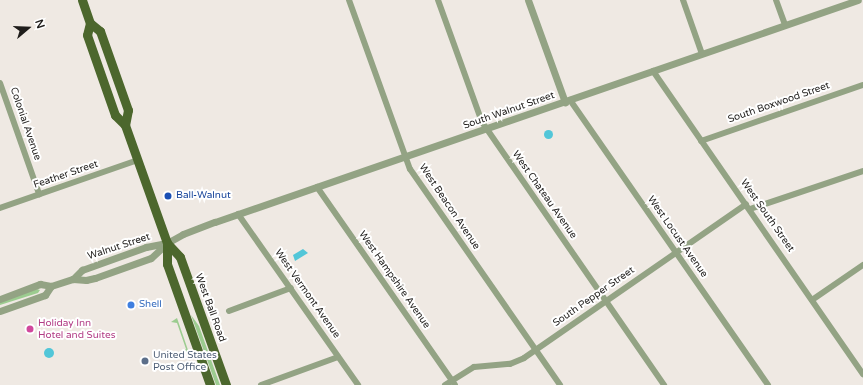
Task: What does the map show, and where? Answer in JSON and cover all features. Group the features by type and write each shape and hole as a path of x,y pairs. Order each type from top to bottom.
{"main road":[{"name":"West Ball Road","path":"82,0 90,23 100,31 128,110 126,125 167,243 167,264 210,385"},
{"name":"West Ball Road","path":"90,23 87,36 115,115 126,125"},
{"name":"West Ball Road","path":"167,243 180,257 226,385"}],"street":[{"name":"West Beacon Avenue","path":"349,0 410,169 560,385"},
{"name":"West Chateau Avenue","path":"438,0 482,122 664,385"},
{"path":"528,0 568,101"},
{"path":"683,0 702,54"},
{"path":"776,0 786,25"},
{"name":"South Walnut Street","path":"167,243 183,234 238,214 406,158 858,0"},
{"name":"West South Street","path":"653,71 863,374"},
{"name":"Colonial Avenue","path":"0,83 39,194"},
{"name":"South Boxwood Street","path":"701,140 863,85"},
{"name":"West Locust Avenue","path":"568,101 768,385"},
{"name":"Feather Street","path":"0,208 138,160"},
{"name":"South Pepper Street","path":"445,385 453,383 474,367 514,363 676,253 748,207 863,171"},
{"name":"West Hampshire Avenue","path":"317,187 453,383"},
{"name":"West Vermont Avenue","path":"238,214 358,385"},
{"name":"Walnut Street","path":"73,279 82,270 146,247 167,243"},
{"name":"Walnut Street","path":"0,298 40,284 51,286 73,279 86,280 151,258 167,243"},
{"path":"812,300 863,265"},
{"name":"Walnut Street","path":"0,311 45,295 51,286"},
{"path":"229,311 291,288"},
{"path":"261,385 338,357"}],"green space":[{"path":"37,289 40,290 38,293 0,305 0,302"},
{"path":"191,315 199,326 220,385 216,385"},
{"path":"177,318 189,353 185,355 182,352 186,349 177,323 171,322"}],"water":[{"path":"546,130 550,130 552,134 550,138 546,138 544,136 544,132"},
{"path":"303,249 308,253 295,261 293,255"},
{"path":"47,348 51,348 53,349 53,357 47,358 44,355 44,351"}],"place":[{"name":"Ball-Walnut","path":"168,196"},
{"name":"Shell","path":"131,305"},
{"name":"Holiday Inn Hotel and Suites","path":"30,329"},
{"name":"United States Post Office","path":"145,361"}]}
